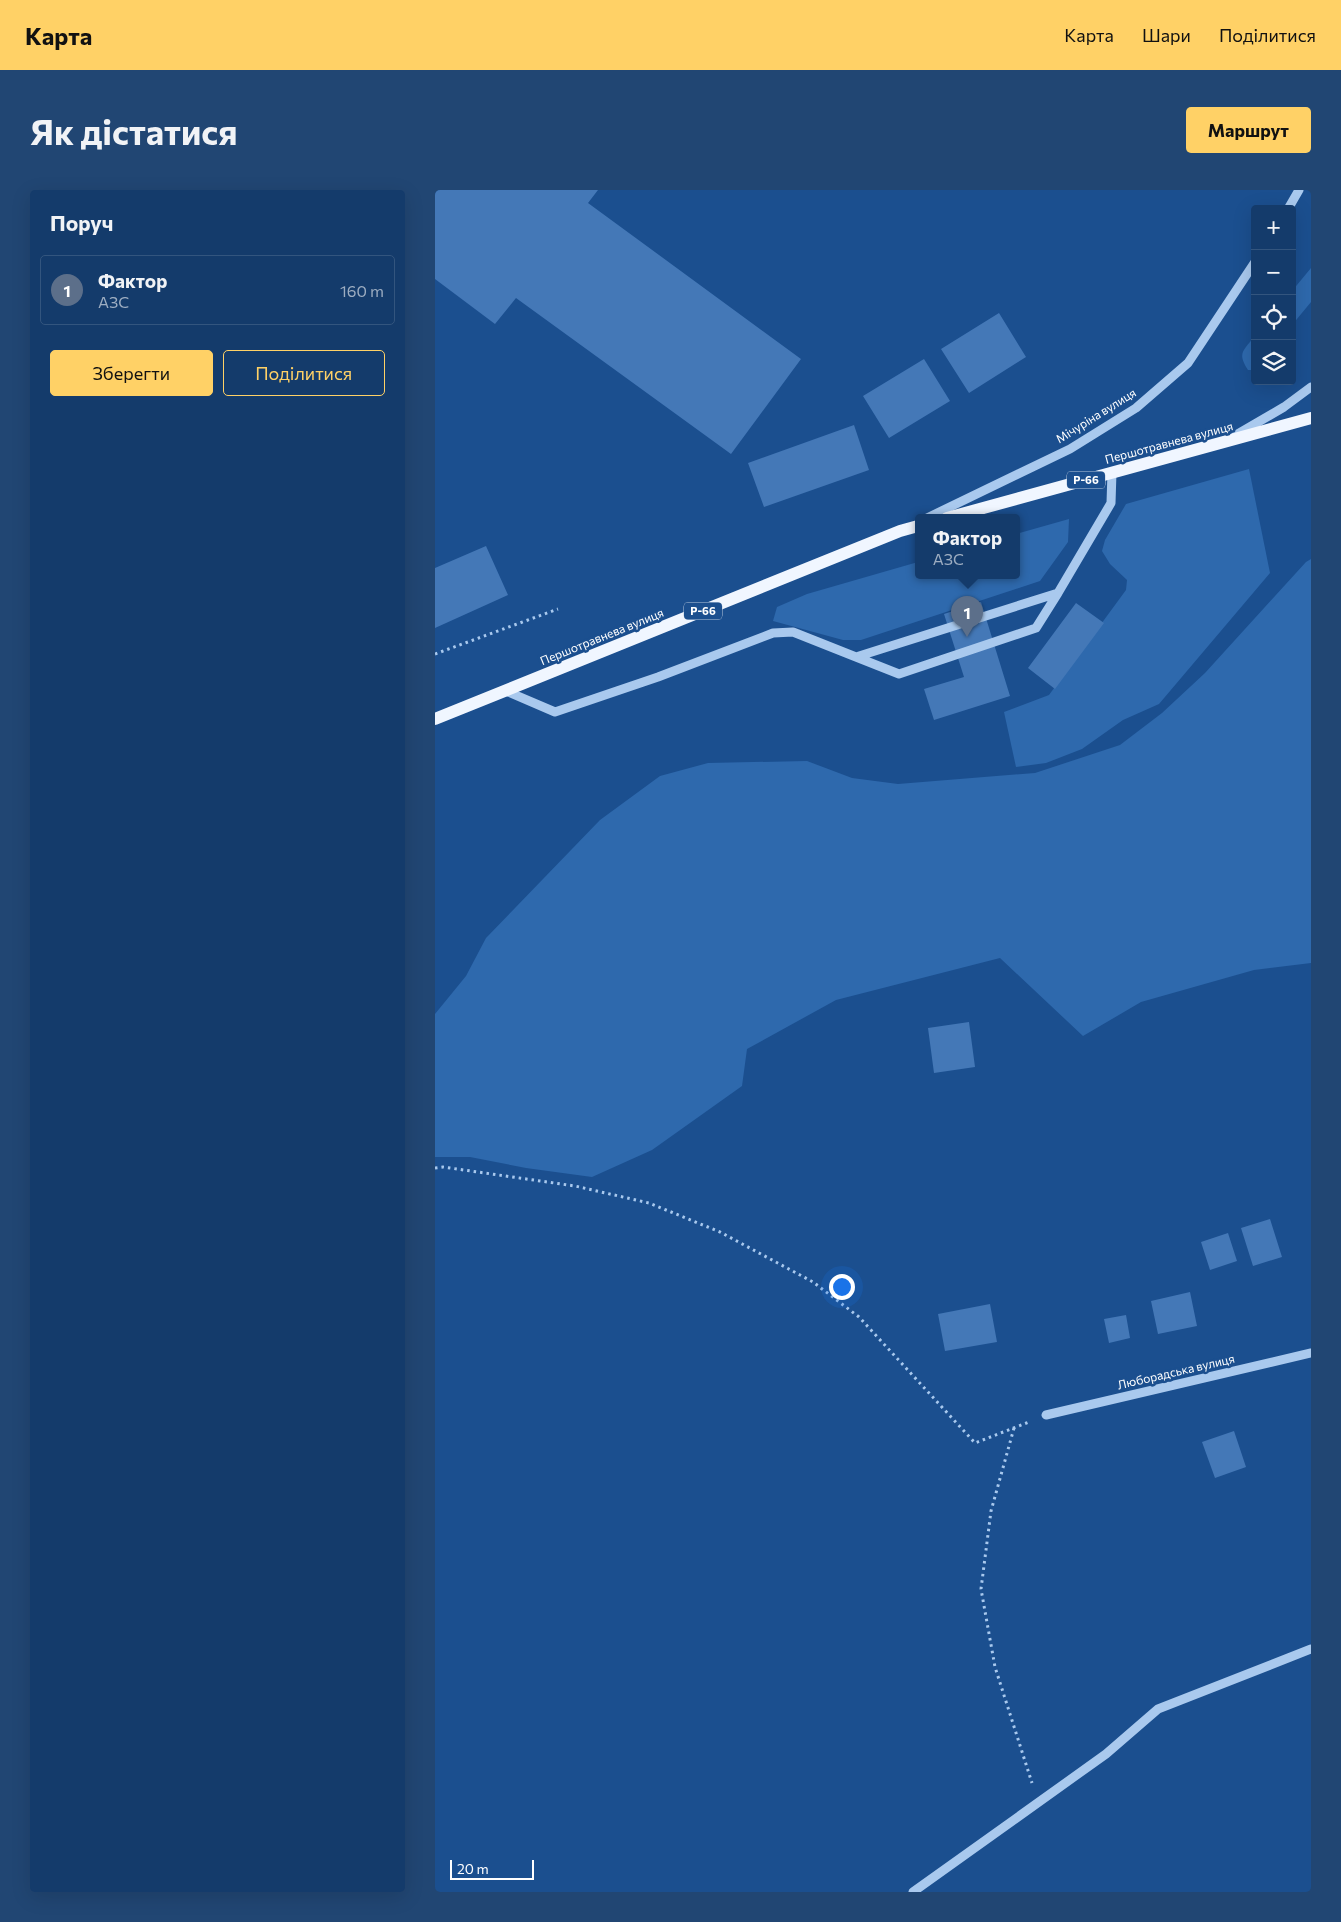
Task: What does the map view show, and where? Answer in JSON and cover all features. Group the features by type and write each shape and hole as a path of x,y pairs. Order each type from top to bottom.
{"main road":[{"name":"Першотравнева вулиця","path":"961,514 1311,418"},
{"name":"Першотравнева вулиця","path":"435,719 915,525"}],"street":[{"path":"1290,205 1299,190"},
{"name":"Мічуріна вулиця","path":"935,514 1070,448 1135,408 1188,363 1251,268"},
{"path":"1225,441 1285,407 1311,387"},
{"path":"505,691 555,712 658,677 773,634 793,632 899,674 1036,628 1111,503 1112,472"},
{"path":"856,657 1058,594"},
{"name":"Люборадська вулиця","path":"1046,1414 1311,1353"},
{"path":"913,1892 1106,1754 1158,1708 1311,1649"}],"path":[{"path":"435,654 558,609"},
{"path":"435,1168 443,1167 575,1186 649,1203 720,1232 813,1282 859,1317 975,1443 1046,1414"},
{"path":"1015,1428 991,1510 981,1589 995,1667 1037,1802"}],"shaded area":[{"path":"1311,268 1311,302 1296,320 1296,295 1296,286"},
{"path":"1251,340 1251,370 1248,370 1242,356"},
{"path":"1249,469 1270,573 1159,704 1123,720 1082,749 1046,763 1016,767 1004,712 1049,695 1126,590 1127,580 1110,564 1102,551 1105,540 1126,504"},
{"path":"1069,519 1068,542 1040,581 861,640 843,640 773,621 777,607 807,594 915,563 915,579 1020,579 1020,533"},
{"path":"1311,559 1311,963 1254,970 1141,1002 1083,1036 1000,958 836,1000 747,1049 742,1086 652,1150 592,1177 526,1168 470,1157 435,1157 435,1014 466,976 486,938 600,820 660,776 708,763 807,761 852,778 898,784 1035,773 1120,745 1162,713 1205,673 1306,562"}],"building":[{"path":"435,190 598,190 588,203 801,359 731,454 516,298 495,324 435,279"},
{"path":"999,313 1026,357 969,393 941,349"},
{"path":"924,359 950,401 889,438 863,396"},
{"path":"854,425 869,470 764,507 748,463"},
{"path":"486,546 508,595 435,628 435,568"},
{"path":"981,602 1010,696 934,720 924,689 964,677 944,614"},
{"path":"1076,603 1104,623 1055,689 1028,668"},
{"path":"969,1022 975,1067 934,1073 928,1028"},
{"path":"1270,1219 1282,1257 1253,1266 1241,1228"},
{"path":"1228,1233 1237,1261 1210,1270 1201,1242"},
{"path":"1190,1292 1197,1326 1158,1334 1151,1301"},
{"path":"990,1304 997,1342 945,1351 938,1314"},
{"path":"1126,1315 1130,1338 1109,1343 1104,1319"},
{"path":"1234,1431 1246,1467 1215,1478 1202,1442"}],"place":[{"name":"Фактор","path":"967,637"}]}
